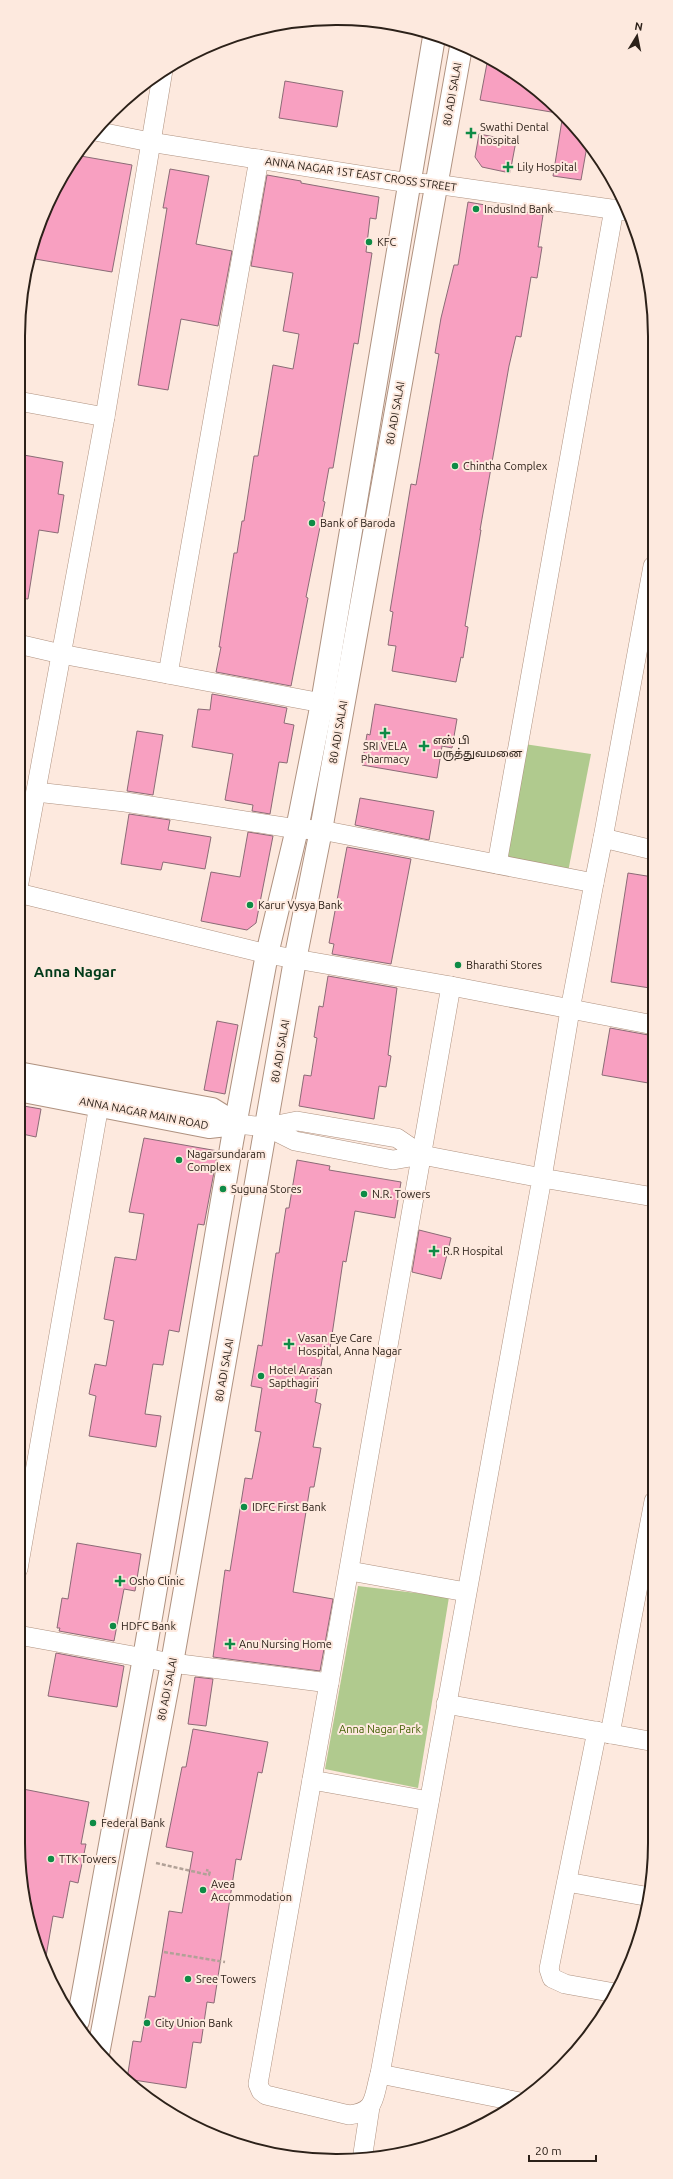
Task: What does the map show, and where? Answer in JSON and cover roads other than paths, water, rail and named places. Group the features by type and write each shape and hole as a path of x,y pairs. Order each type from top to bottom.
{"main road":[{"name":"80 ADI SALAI","path":"79,2018 144,1658 236,1124 268,954 297,829 322,703 433,41"},
{"name":"80 ADI SALAI","path":"100,2045 172,1663 267,1127 295,960 321,830 460,51"},
{"name":"ANNA NAGAR MAIN ROAD","path":"25,1074 212,1109 236,1124"},
{"name":"ANNA NAGAR MAIN ROAD","path":"25,1091 208,1127 236,1124"}],"street":[{"path":"25,828 36,792 105,417 162,78"},
{"name":"ANNA NAGAR 1ST EAST CROSS STREET","path":"101,132 150,142 409,183 436,184 621,210"},
{"path":"168,674 259,159"},
{"path":"497,864 621,210"},
{"path":"25,402 105,417"},
{"path":"363,2152 370,2106 380,2074 542,1178 570,1010 648,593"},
{"path":"25,646 61,654 322,703"},
{"path":"36,792 125,802 297,829 321,830 594,884"},
{"path":"603,838 648,849"},
{"path":"25,895 295,960 451,986 648,1024"},
{"path":"370,2106 362,2113 349,2115 266,2095 261,2091 258,2084 350,1571 451,986"},
{"path":"25,1515 99,1105"},
{"path":"236,1124 267,1127 295,1141 393,1160 422,1155 542,1178 648,1196"},
{"path":"609,1992 565,1984 552,1978 549,1969 567,1882 604,1732 648,1529"},
{"path":"350,1571 466,1592"},
{"path":"25,1636 172,1663 329,1683"},
{"path":"446,1704 648,1741"},
{"path":"312,1780 429,1801"},
{"path":"567,1882 643,1896"},
{"path":"380,2074 512,2100"}],"place":[{"name":"Swathi Dental hospital","path":"471,133"},
{"name":"Lily Hospital","path":"508,167"},
{"name":"IndusInd Bank","path":"476,209"},
{"name":"KFC","path":"369,242"},
{"name":"Chintha Complex","path":"455,466"},
{"name":"Bank of Baroda","path":"312,523"},
{"name":"SRI VELA Pharmacy","path":"385,733"},
{"name":"எஸ் பி மருத்துவமனை","path":"424,746"},
{"name":"Karur Vysya Bank","path":"250,905"},
{"name":"Bharathi Stores","path":"458,965"},
{"name":"Nagarsundaram Complex","path":"179,1160"},
{"name":"Suguna Stores","path":"223,1189"},
{"name":"N.R. Towers","path":"364,1194"},
{"name":"R.R Hospital","path":"434,1251"},
{"name":"Vasan Eye Care Hospital, Anna Nagar","path":"289,1344"},
{"name":"Hotel Arasan Sapthagiri","path":"261,1376"},
{"name":"IDFC First Bank","path":"244,1507"},
{"name":"Osho Clinic","path":"120,1581"},
{"name":"HDFC Bank","path":"113,1626"},
{"name":"Anu Nursing Home","path":"230,1644"},
{"name":"Federal Bank","path":"93,1823"},
{"name":"TTK Towers","path":"51,1859"},
{"name":"Avea Accommodation","path":"203,1890"},
{"name":"Sree Towers","path":"188,1979"},
{"name":"City Union Bank","path":"147,2023"}],"district":[{"name":"Anna Nagar","path":"75,972"}],"park label":[{"name":"Anna Nagar Park","path":"380,1729"}]}
